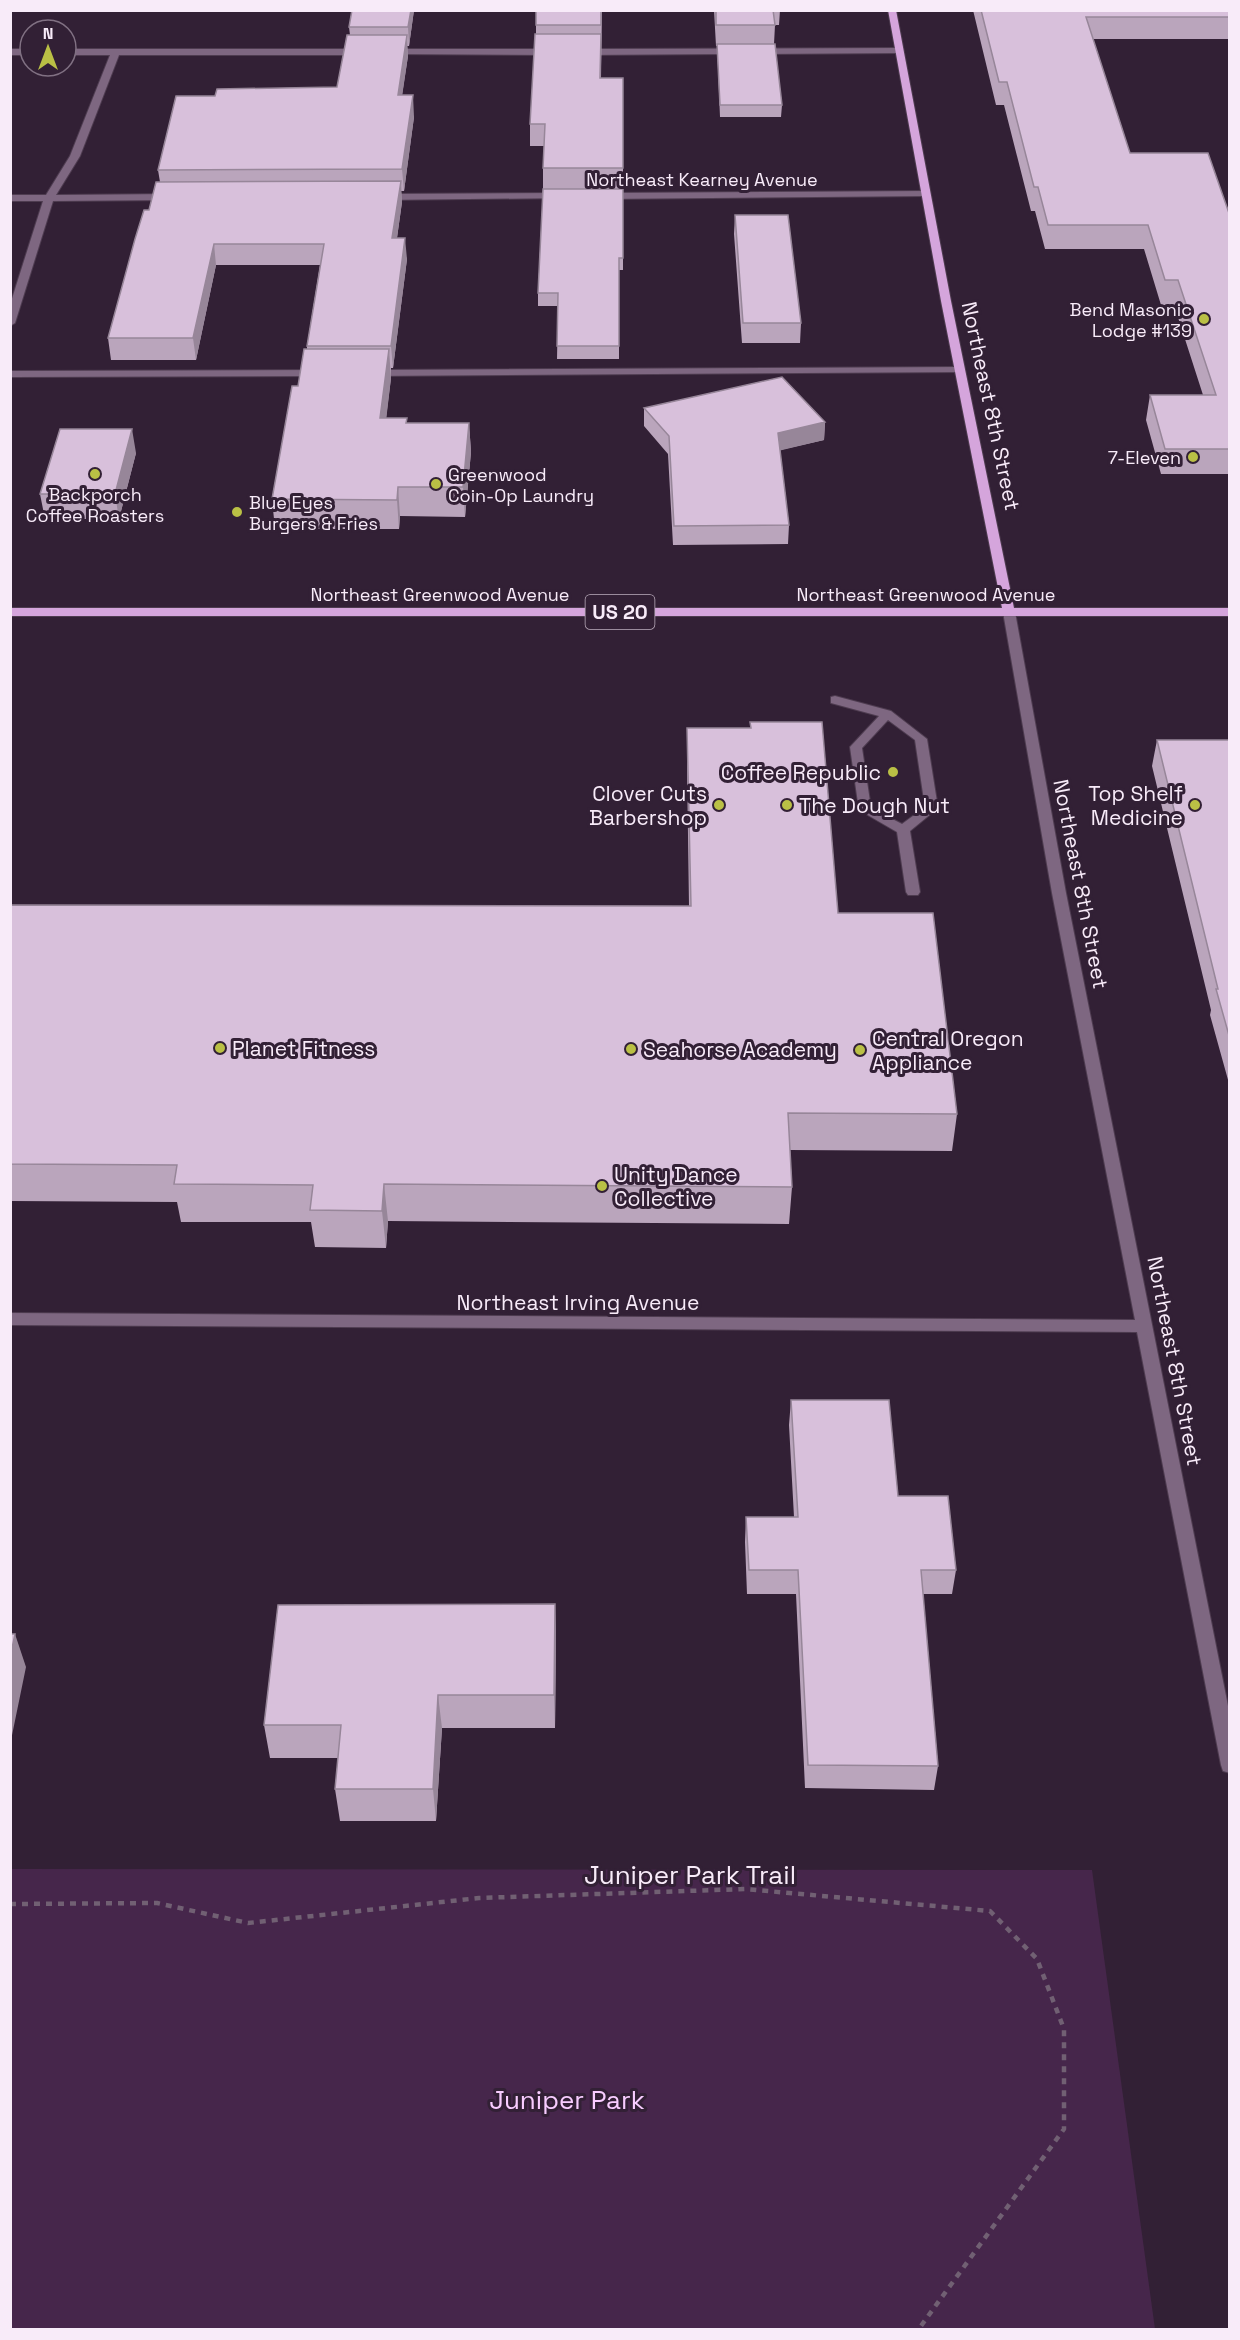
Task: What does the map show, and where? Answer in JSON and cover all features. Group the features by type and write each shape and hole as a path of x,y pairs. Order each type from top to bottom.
{"main road":[{"name":"Northeast 8th Street","path":"892,10 959,370 1009,612"},
{"name":"Northeast Greenwood Avenue","path":"10,612 1230,612"}],"street":[{"path":"570,52 900,51"},
{"path":"78,52 558,52"},
{"path":"10,323 49,198 75,156 115,52"},
{"name":"Northeast Kearney Avenue","path":"586,196 926,194"},
{"name":"Northeast Kearney Avenue","path":"371,196 574,196"},
{"path":"10,198 180,197"},
{"path":"353,373 959,370"},
{"path":"10,374 330,373"},
{"name":"Northeast 8th Street","path":"1009,612 1059,893 1230,1765"},
{"path":"835,700 887,714 921,739 932,808 903,830"},
{"path":"887,714 856,747 865,810 903,830"},
{"path":"903,830 913,892"},
{"name":"Northeast Irving Avenue","path":"10,1319 1145,1326"}],"path":[{"name":"Juniper Park Trail","path":"10,1904 157,1903 248,1923 479,1898 746,1889 990,1911 1037,1959 1064,2029 1064,2129 918,2330"}],"green space":[{"name":"Juniper Park","path":"11,1869 1092,1870 1155,2329 11,2329"}],"building":[{"path":"352,10 411,10 408,27 349,27"},
{"path":"536,10 601,10 601,25 536,25"},
{"path":"716,10 773,10 775,25 716,25"},
{"path":"981,10 1230,10 1230,17 1086,17 1130,153 1208,153 1230,216 1230,449 1165,449 1150,395 1216,395 1178,280 1165,280 1148,225 1048,225 1038,187 1034,187 1007,82 999,82"},
{"path":"535,34 601,34 600,78 623,78 623,168 543,168 545,124 530,124"},
{"path":"347,35 407,35 398,95 413,95 402,169 158,170 176,96 215,96 217,89 337,87"},
{"path":"717,44 775,44 782,105 720,105"},
{"path":"401,181 392,238 405,238 391,346 307,346 324,244 214,244 193,338 108,338 135,239 144,210 149,210 156,182"},
{"path":"543,189 623,189 623,258 619,258 619,346 557,346 558,293 538,293"},
{"path":"735,215 788,215 801,323 743,323"},
{"path":"304,349 389,349 380,418 407,418 406,423 469,423 463,487 398,487 397,500 272,499 292,386 298,386"},
{"path":"782,377 825,422 778,433 789,525 674,526 669,436 644,408"},
{"path":"60,429 132,429 115,494 40,494"},
{"path":"750,722 822,722 838,913 933,913 957,1114 788,1113 792,1187 384,1184 382,1211 310,1210 313,1185 174,1184 177,1165 10,1164 10,905 691,906 687,728 751,728"},
{"path":"1157,740 1230,740 1230,1039 1216,989 1218,989"},
{"path":"791,1400 889,1400 898,1496 948,1496 956,1570 921,1570 938,1766 808,1765 798,1570 749,1570 746,1517 798,1517"},
{"path":"555,1604 554,1695 438,1695 433,1789 335,1789 341,1725 264,1725 278,1605"},
{"path":"10,1634 15,1634 10,1658"}],"place":[{"name":"Bend Masonic Lodge #139","path":"1204,319"},
{"name":"7-Eleven","path":"1193,457"},
{"name":"Backporch Coffee Roasters","path":"95,474"},
{"name":"Greenwood Coin-Op Laundry","path":"436,484"},
{"name":"Blue Eyes Burgers & Fries","path":"237,512"},
{"name":"Coffee Republic","path":"893,772"},
{"name":"Clover Cuts Barbershop","path":"719,805"},
{"name":"The Dough Nut","path":"787,805"},
{"name":"Top Shelf Medicine","path":"1195,805"},
{"name":"Planet Fitness","path":"220,1048"},
{"name":"Seahorse Academy","path":"631,1049"},
{"name":"Central Oregon Appliance","path":"860,1050"},
{"name":"Unity Dance Collective","path":"602,1186"}]}
